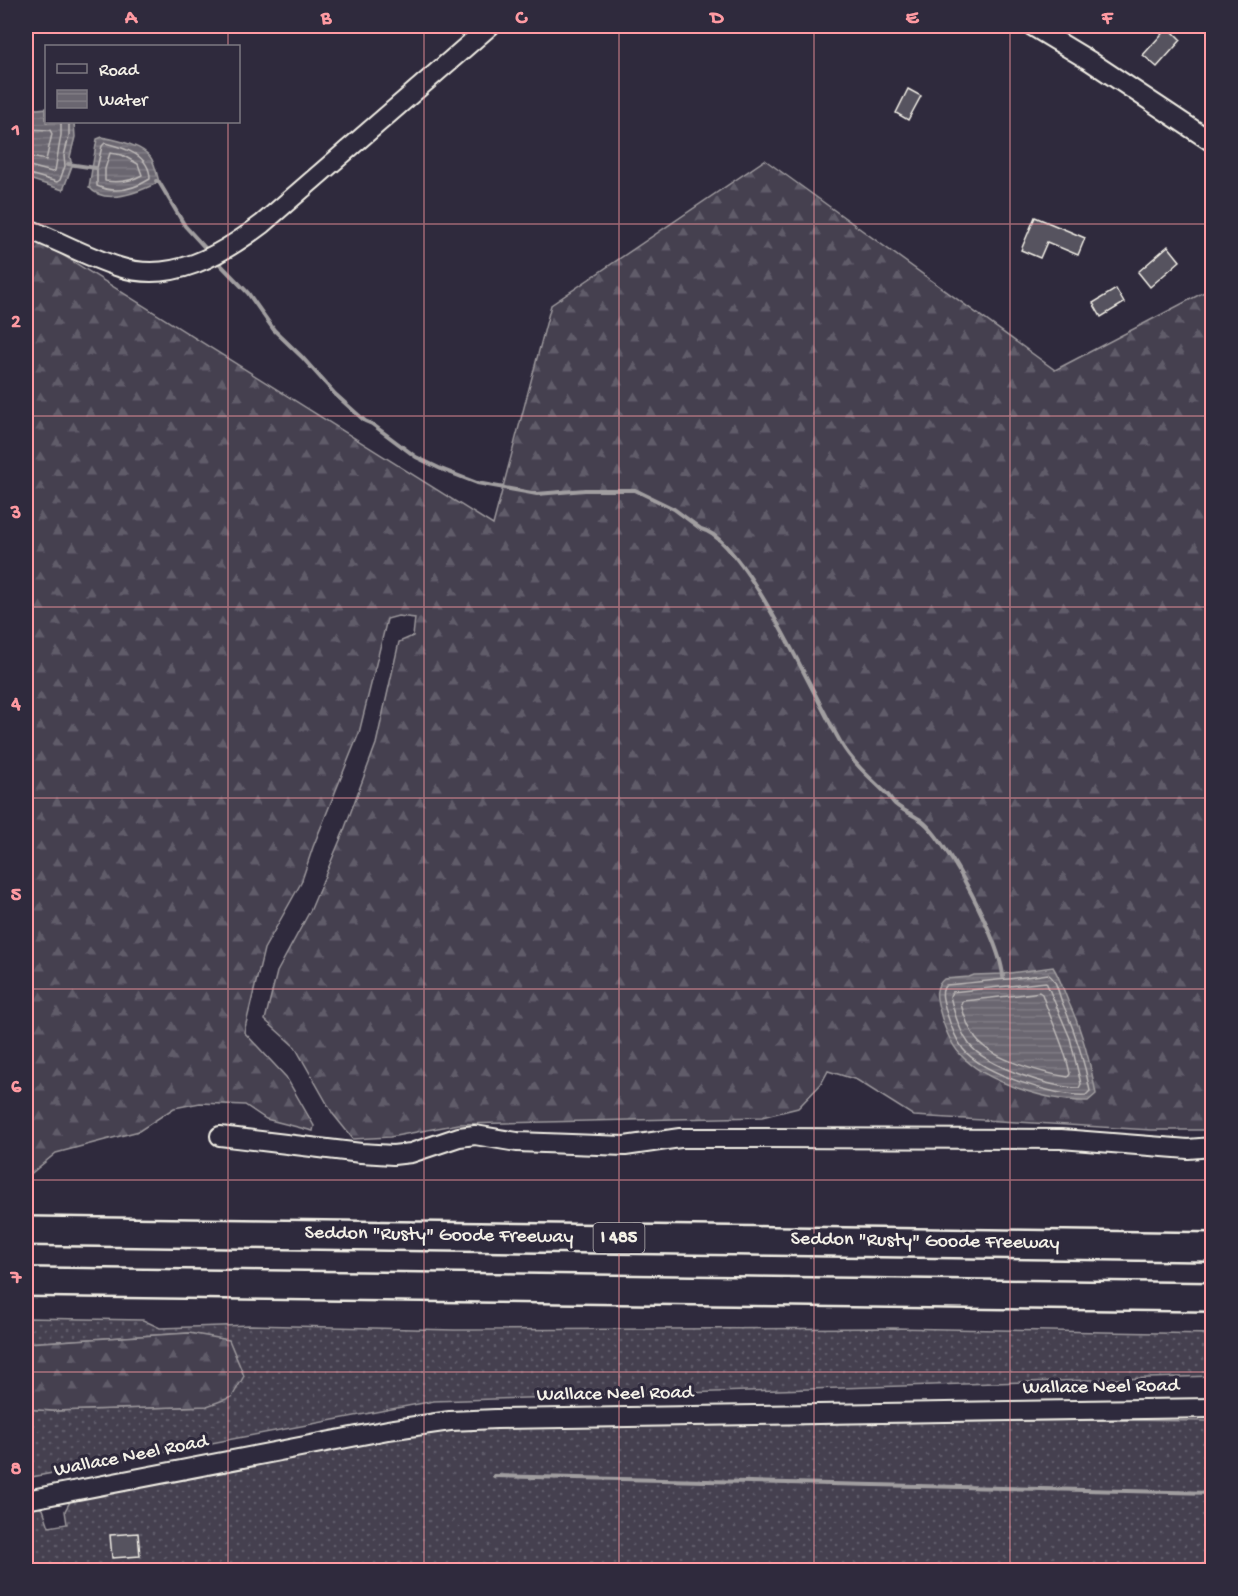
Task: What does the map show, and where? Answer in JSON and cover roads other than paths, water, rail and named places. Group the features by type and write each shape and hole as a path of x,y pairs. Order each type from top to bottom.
{"highway":[{"name":"Seddon \"Rusty\" Goode Freeway","path":"26,1231 1212,1246"},
{"path":"26,1282 1212,1297"}],"street":[{"path":"26,228 104,262 141,272 169,270 212,257 239,242 262,224 490,26"},
{"path":"1035,26 1212,142"},
{"path":"220,1136 393,1155 411,1153 459,1137 475,1135 517,1142 625,1146 680,1138 766,1138 1061,1139 1188,1149 1212,1147"},
{"name":"Wallace Neel Road","path":"26,1500 354,1437 450,1421 1212,1408"}],"water":[{"path":"26,106 45,108 45,123 74,123 75,137 70,157 72,166 63,190 26,178"},
{"path":"102,137 129,144 147,153 154,163 159,182 133,193 113,197 96,193 89,187 97,139"},
{"path":"1053,967 1077,1023 1088,1058 1096,1094 1088,1101 1038,1094 985,1074 956,1049 942,1020 937,989 944,979"}],"waterway":[{"path":"68,164 96,168"},
{"path":"156,181 159,182 185,226 208,251"},
{"path":"217,261 248,293 274,330 335,394 365,421 416,457 477,483 537,494 585,490 635,490 674,509 719,539 738,560 758,590 845,750 895,804 922,821 945,849 984,919 994,942 1003,977"},
{"path":"494,1476 1212,1493"}]}
